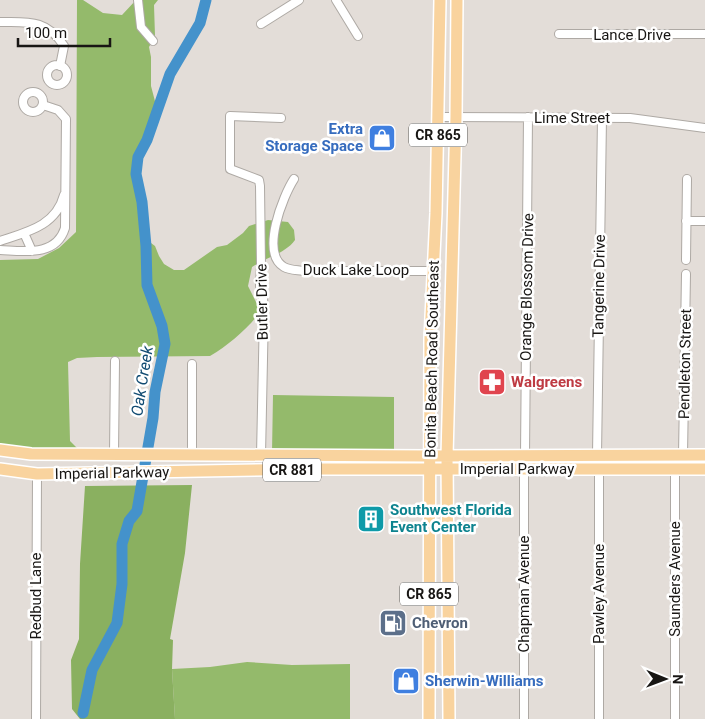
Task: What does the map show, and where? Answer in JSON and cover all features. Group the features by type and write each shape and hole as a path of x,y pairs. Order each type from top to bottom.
{"main road":[{"name":"Bonita Beach Road Southeast","path":"429,719 430,338 439,117 440,0"},
{"name":"Bonita Beach Road Southeast","path":"449,719 447,456 456,117 457,0"},
{"path":"433,271 439,273 444,285 444,334 449,350"},
{"name":"Imperial Parkway","path":"0,450 31,454 705,455"},
{"path":"192,454 196,472"},
{"path":"236,471 256,464 260,461 261,455"},
{"name":"Imperial Parkway","path":"0,469 37,474 429,469 705,469"}],"street":[{"path":"138,0 141,27 154,41"},
{"path":"260,24 299,0"},
{"path":"336,0 358,36"},
{"path":"0,22 30,22 46,27 58,36 64,46 60,66"},
{"name":"Lance Drive","path":"559,34 705,34"},
{"path":"0,250 32,251 51,247 62,238 66,223 66,119 58,110 43,105"},
{"name":"Butler Drive","path":"261,455 264,311 260,286 260,186 259,180 230,169 230,116 281,118"},
{"name":"Lime Street","path":"439,117 640,118 705,128"},
{"name":"Orange Blossom Drive","path":"525,456 528,117"},
{"name":"Tangerine Drive","path":"597,455 602,118"},
{"name":"Duck Lake Loop","path":"294,179 284,195 275,226 274,250 281,265 286,268 303,271 433,271"},
{"path":"686,260 687,179"},
{"path":"0,241 40,227 52,218 61,204 66,188"},
{"path":"686,221 705,221"},
{"path":"24,233 32,251"},
{"name":"Pendleton Street","path":"683,454 686,274"},
{"path":"114,454 115,361"},
{"path":"192,364 192,454"},
{"name":"Chapman Avenue","path":"524,469 524,719"},
{"name":"Pawley Avenue","path":"599,469 599,719"},
{"name":"Saunders Avenue","path":"675,469 675,719"},
{"name":"Redbud Lane","path":"36,719 37,474"}],"green space":[{"path":"77,0 83,0 103,13 122,15 136,0 158,0 154,5 155,36 149,47 151,86 156,105 156,115 140,162 140,187 143,230 147,240 155,246 164,264 174,270 184,270 217,247 227,245 249,226 268,220 288,222 294,230 295,240 286,249 252,267 248,286 258,306 257,316 235,338 210,356 97,357 77,358 68,362 70,441 78,449 43,450 0,445 0,260 38,259 59,248 76,232"},
{"path":"273,395 394,397 394,452 272,452"},
{"path":"192,485 185,553 170,639 173,640 172,669 175,719 80,719 72,709 71,660 79,639 80,564 85,486"},
{"path":"247,662 292,665 350,664 350,719 175,719 172,669 210,667"}],"waterway":[{"name":"Oak Creek","path":"83,713 92,670 117,623 122,584 122,544 129,521 137,511 153,418 155,392 165,344 162,326 147,285 142,202 136,174 138,157 147,140 170,74 200,23 206,0"}],"place":[{"name":"Extra Storage Space","path":"382,138"},
{"name":"Walgreens","path":"492,382"},
{"name":"Southwest Florida Event Center","path":"371,519"},
{"name":"Chevron","path":"393,623"},
{"name":"Sherwin-Williams","path":"406,681"}]}
